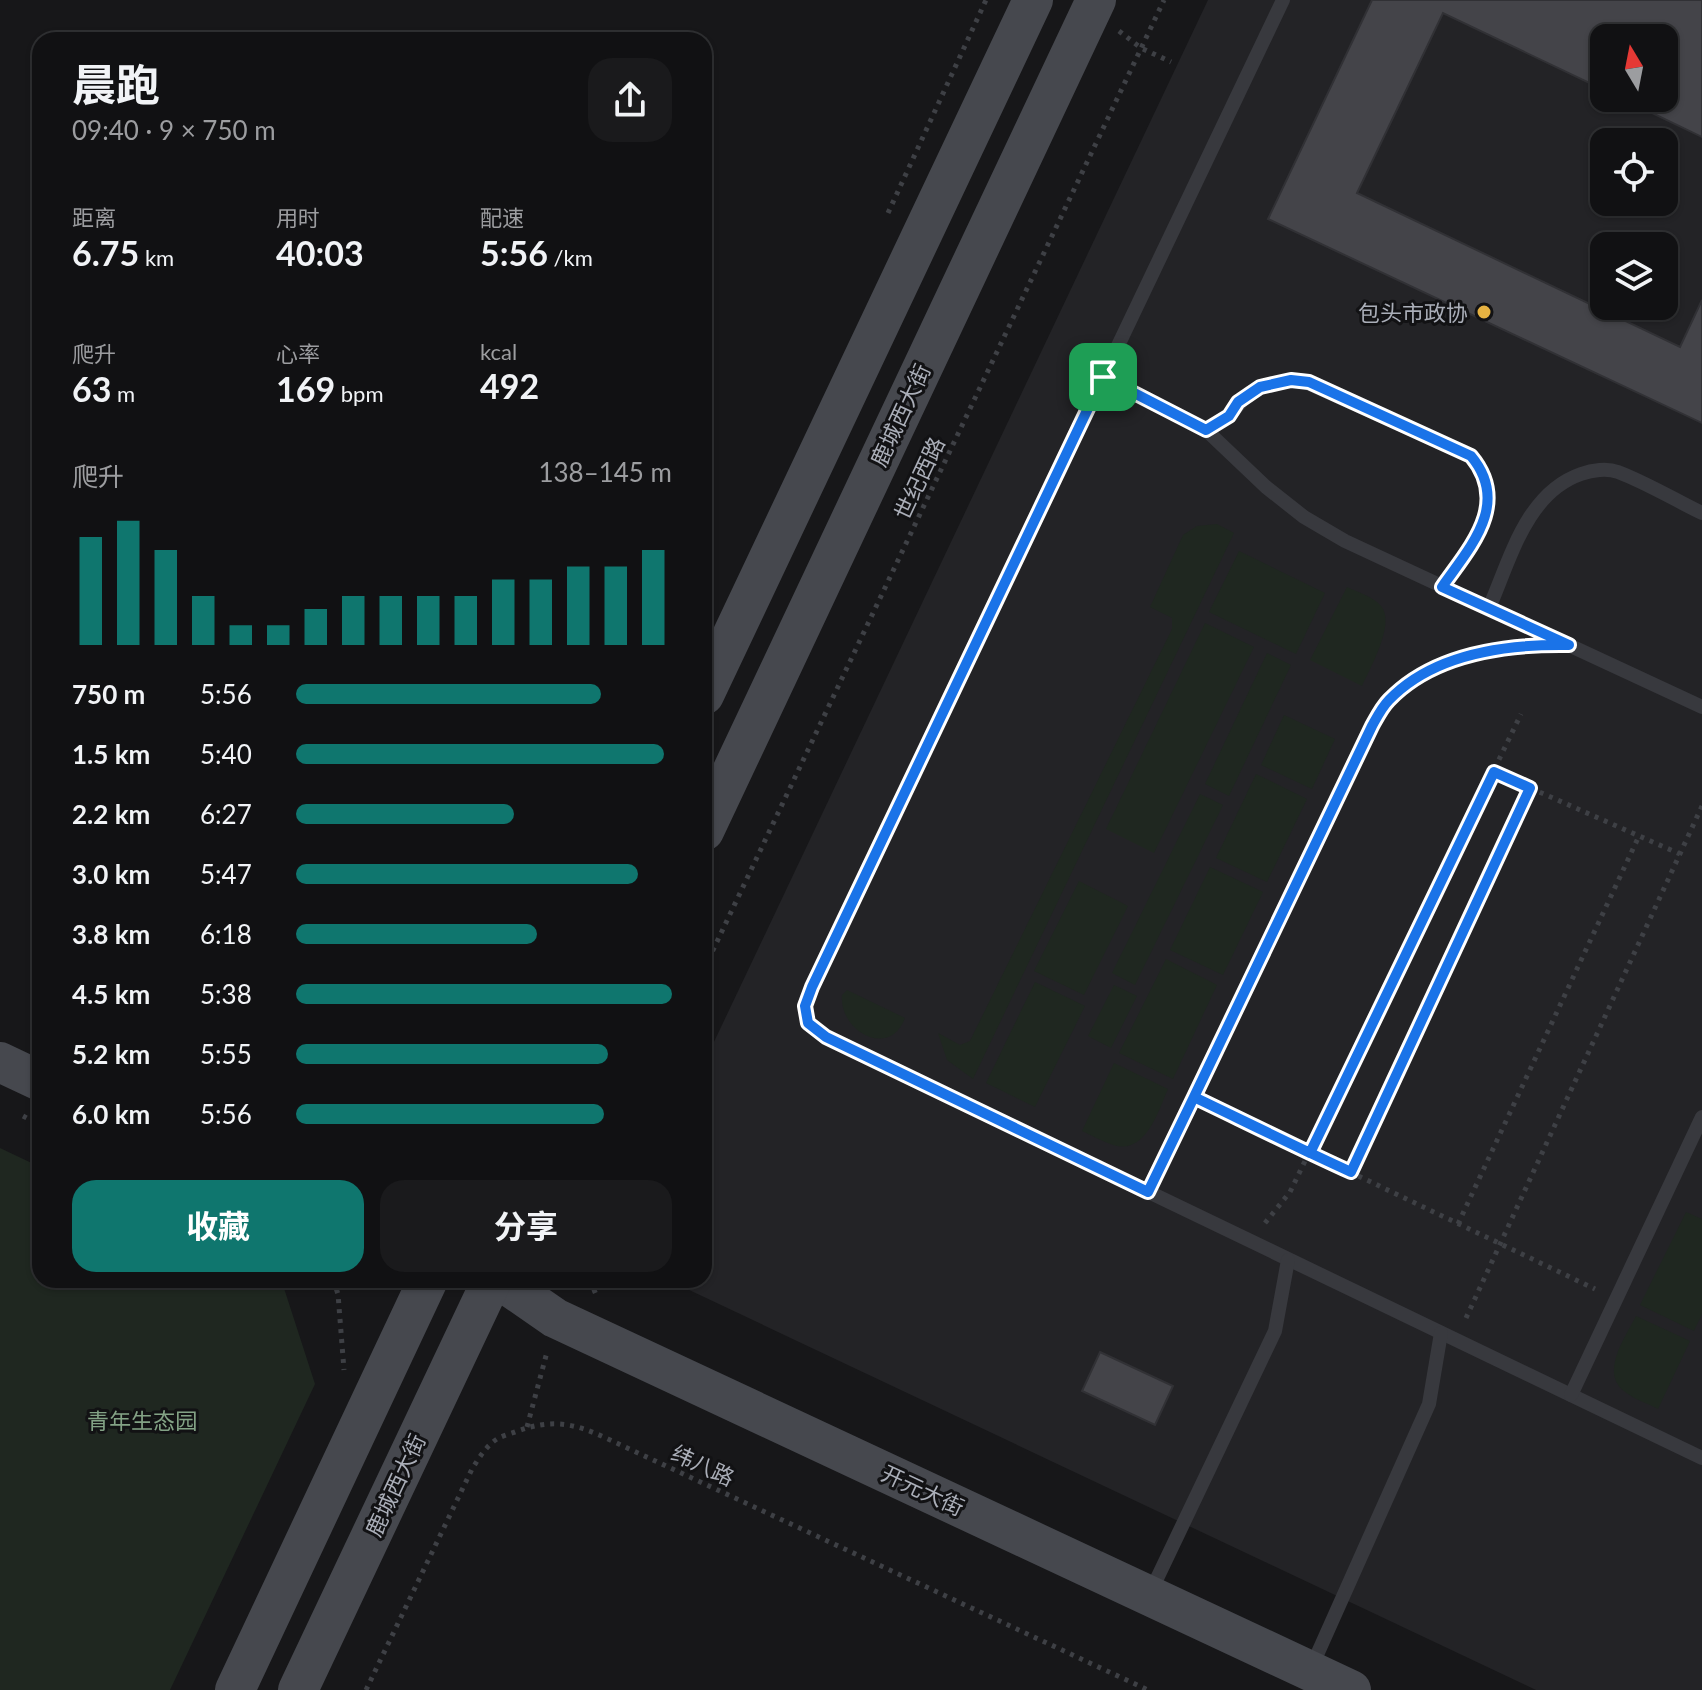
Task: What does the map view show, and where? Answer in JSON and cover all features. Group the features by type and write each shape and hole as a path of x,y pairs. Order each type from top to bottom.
{"main road":[{"path":"712,678 1033,0"},
{"name":"鹿城西大街","path":"712,814 1096,0"},
{"path":"0,1062 32,1077"},
{"path":"235,1690 424,1288"},
{"name":"鹿城西大街","path":"298,1690 488,1288"},
{"name":"开元大街","path":"512,1288 555,1318 1351,1690"}],"lane":[{"path":"1283,0 805,1006 808,1023 826,1037 1702,1458"},
{"path":"1103,377 1206,430 1266,487 1304,517 1345,541 1702,707"},
{"path":"1206,430 1229,416 1249,393 1274,383 1301,380 1471,456 1479,466 1486,491 1482,530 1442,587"},
{"path":"1489,608 1528,521 1554,489 1571,478 1596,471 1617,472 1702,513"},
{"path":"1148,1192 1386,702 1407,684 1441,666 1478,653 1514,647 1569,645"},
{"path":"1571,1395 1702,1117"},
{"path":"1132,1587 1152,1589 1275,1331 1288,1260"},
{"path":"1295,1663 1313,1666 1320,1651 1429,1404 1441,1333"}],"path":[{"name":"世纪西路","path":"712,952 1164,0"},
{"path":"1265,1224 1290,1192 1310,1153 1521,714"},
{"path":"1494,772 1680,854"},
{"path":"1351,1172 1530,788"},
{"path":"1465,1319 1702,806"},
{"path":"1458,1224 1639,836"},
{"path":"1194,1097 1617,1300"},
{"path":"336,1288 338,1294"},
{"name":"纬八路","path":"366,1690 472,1469 485,1450 497,1438 542,1424 559,1423 581,1427 608,1439 1148,1690"}],"shaded area":[{"path":"1208,0 1702,0 1702,1690 1536,1690 685,1288 712,1288 712,1046"}],"green space":[{"path":"1217,524 1234,533 973,1079 947,1060 938,1033 960,1045 970,1041 1172,629 1172,618 1150,607 1183,535 1197,526"},
{"path":"1239,551 1325,593 1296,654 1209,612"},
{"path":"1347,587 1374,600 1385,614 1384,634 1362,686 1310,660"},
{"path":"1205,623 1254,647 1154,853 1106,829"},
{"path":"1267,653 1291,665 1229,796 1205,784"},
{"path":"1284,715 1335,739 1312,789 1261,765"},
{"path":"1256,774 1307,799 1267,882 1216,858"},
{"path":"1200,794 1223,805 1135,985 1112,973"},
{"path":"1210,867 1263,892 1223,975 1170,950"},
{"path":"1079,881 1128,906 1084,995 1034,971"},
{"path":"1166,959 1217,985 1173,1079 1119,1053"},
{"path":"1035,982 1085,1006 1035,1107 986,1083"},
{"path":"1114,985 1137,996 1111,1048 1088,1036"},
{"path":"847,990 905,1018 898,1030 888,1037 878,1038 867,1036 857,1029 848,1020 843,1008 842,995"},
{"path":"1114,1063 1168,1089 1144,1136 1127,1146 1113,1145 1082,1131"},
{"name":"青年生态园","path":"0,1148 32,1163 32,1288 284,1288 315,1384 170,1690 0,1690"},
{"path":"1686,1212 1702,1219 1702,1314 1694,1331 1640,1305"},
{"path":"1636,1316 1690,1341 1658,1409 1624,1391 1614,1374 1617,1354"}],"building":[{"path":"1372,0 1702,0 1702,137 1650,112 1678,112 1678,24 1590,24 1590,83 1443,13 1357,193 1590,304 1590,320 1623,320 1680,347 1702,300 1702,423 1268,219"},
{"path":"1100,1352 1173,1386 1155,1425 1082,1391"}],"place":[{"name":"包头市政协","path":"1484,312"}],"route":[{"path":"1103,377 812,987 805,1006 808,1023 826,1037 1148,1192 1194,1097 1310,1153 1494,772 1530,788 1351,1172 1310,1153 1252,1125 1194,1097 1386,702 1407,684 1441,666 1478,653 1514,647 1569,645 1442,587 1482,530 1487,502 1479,466 1461,450 1301,380 1260,387 1238,402 1229,416 1206,430 1103,377"}]}
